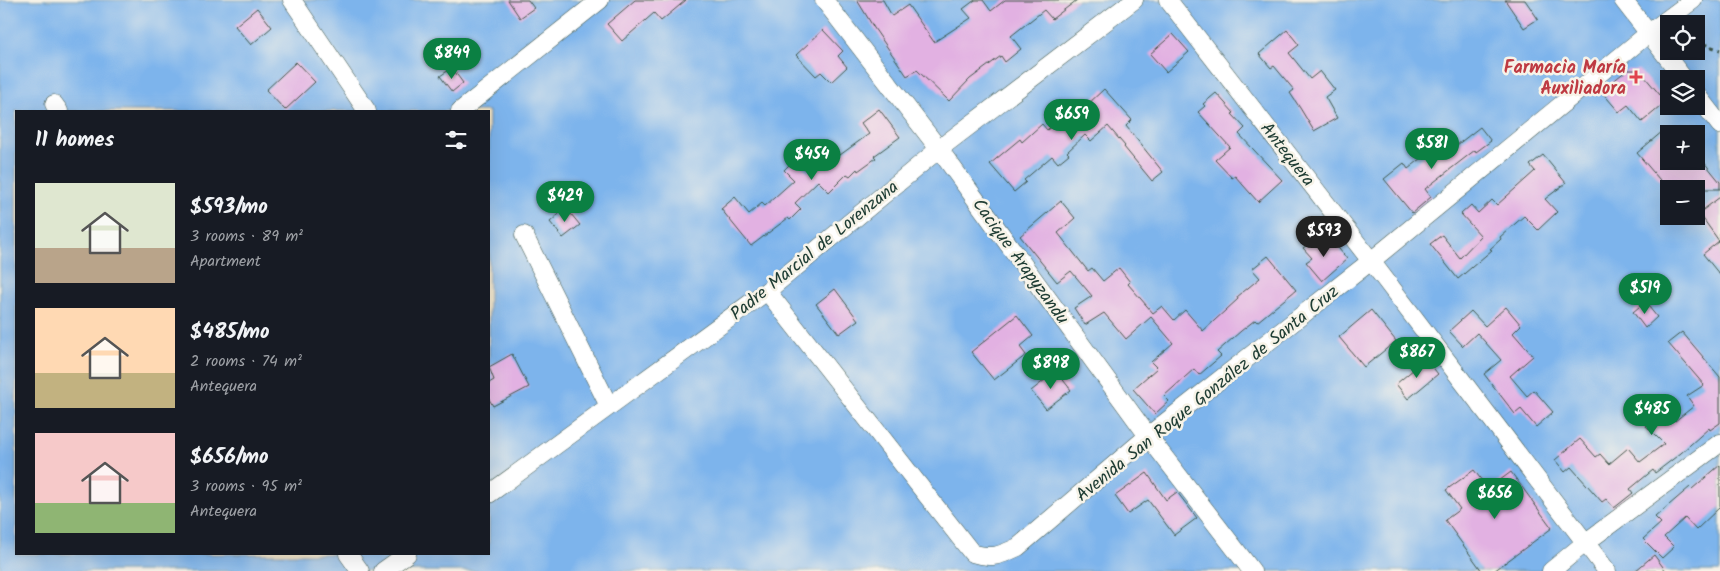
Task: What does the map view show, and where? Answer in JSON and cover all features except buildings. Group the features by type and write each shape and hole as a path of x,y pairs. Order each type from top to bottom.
{"street":[{"path":"292,0 366,110"},
{"path":"461,110 600,0"},
{"name":"Cacique Arapyzandu","path":"824,0 939,149 1148,436 1252,571"},
{"name":"Padre Marcial de Lorenzana","path":"490,493 767,290 939,149 1134,0"},
{"name":"Antequera","path":"1168,0 1371,261 1607,571"},
{"path":"1623,0 1677,70"},
{"name":"Avenida San Roque González de Santa Cruz","path":"767,290 972,553 986,557 1004,554 1018,547 1148,436 1371,261 1649,33 1693,0"},
{"path":"1705,106 1720,125"},
{"path":"524,235 609,406"},
{"path":"1551,571 1585,542 1720,443"},
{"path":"349,555 360,571"},
{"path":"383,571 405,555"}],"path":[{"path":"1705,44 1720,50"}],"water":[{"path":"0,0 1720,0 1720,571 0,571"}],"place":[{"name":"Farmacia María Auxiliadora","path":"1636,77"}]}
